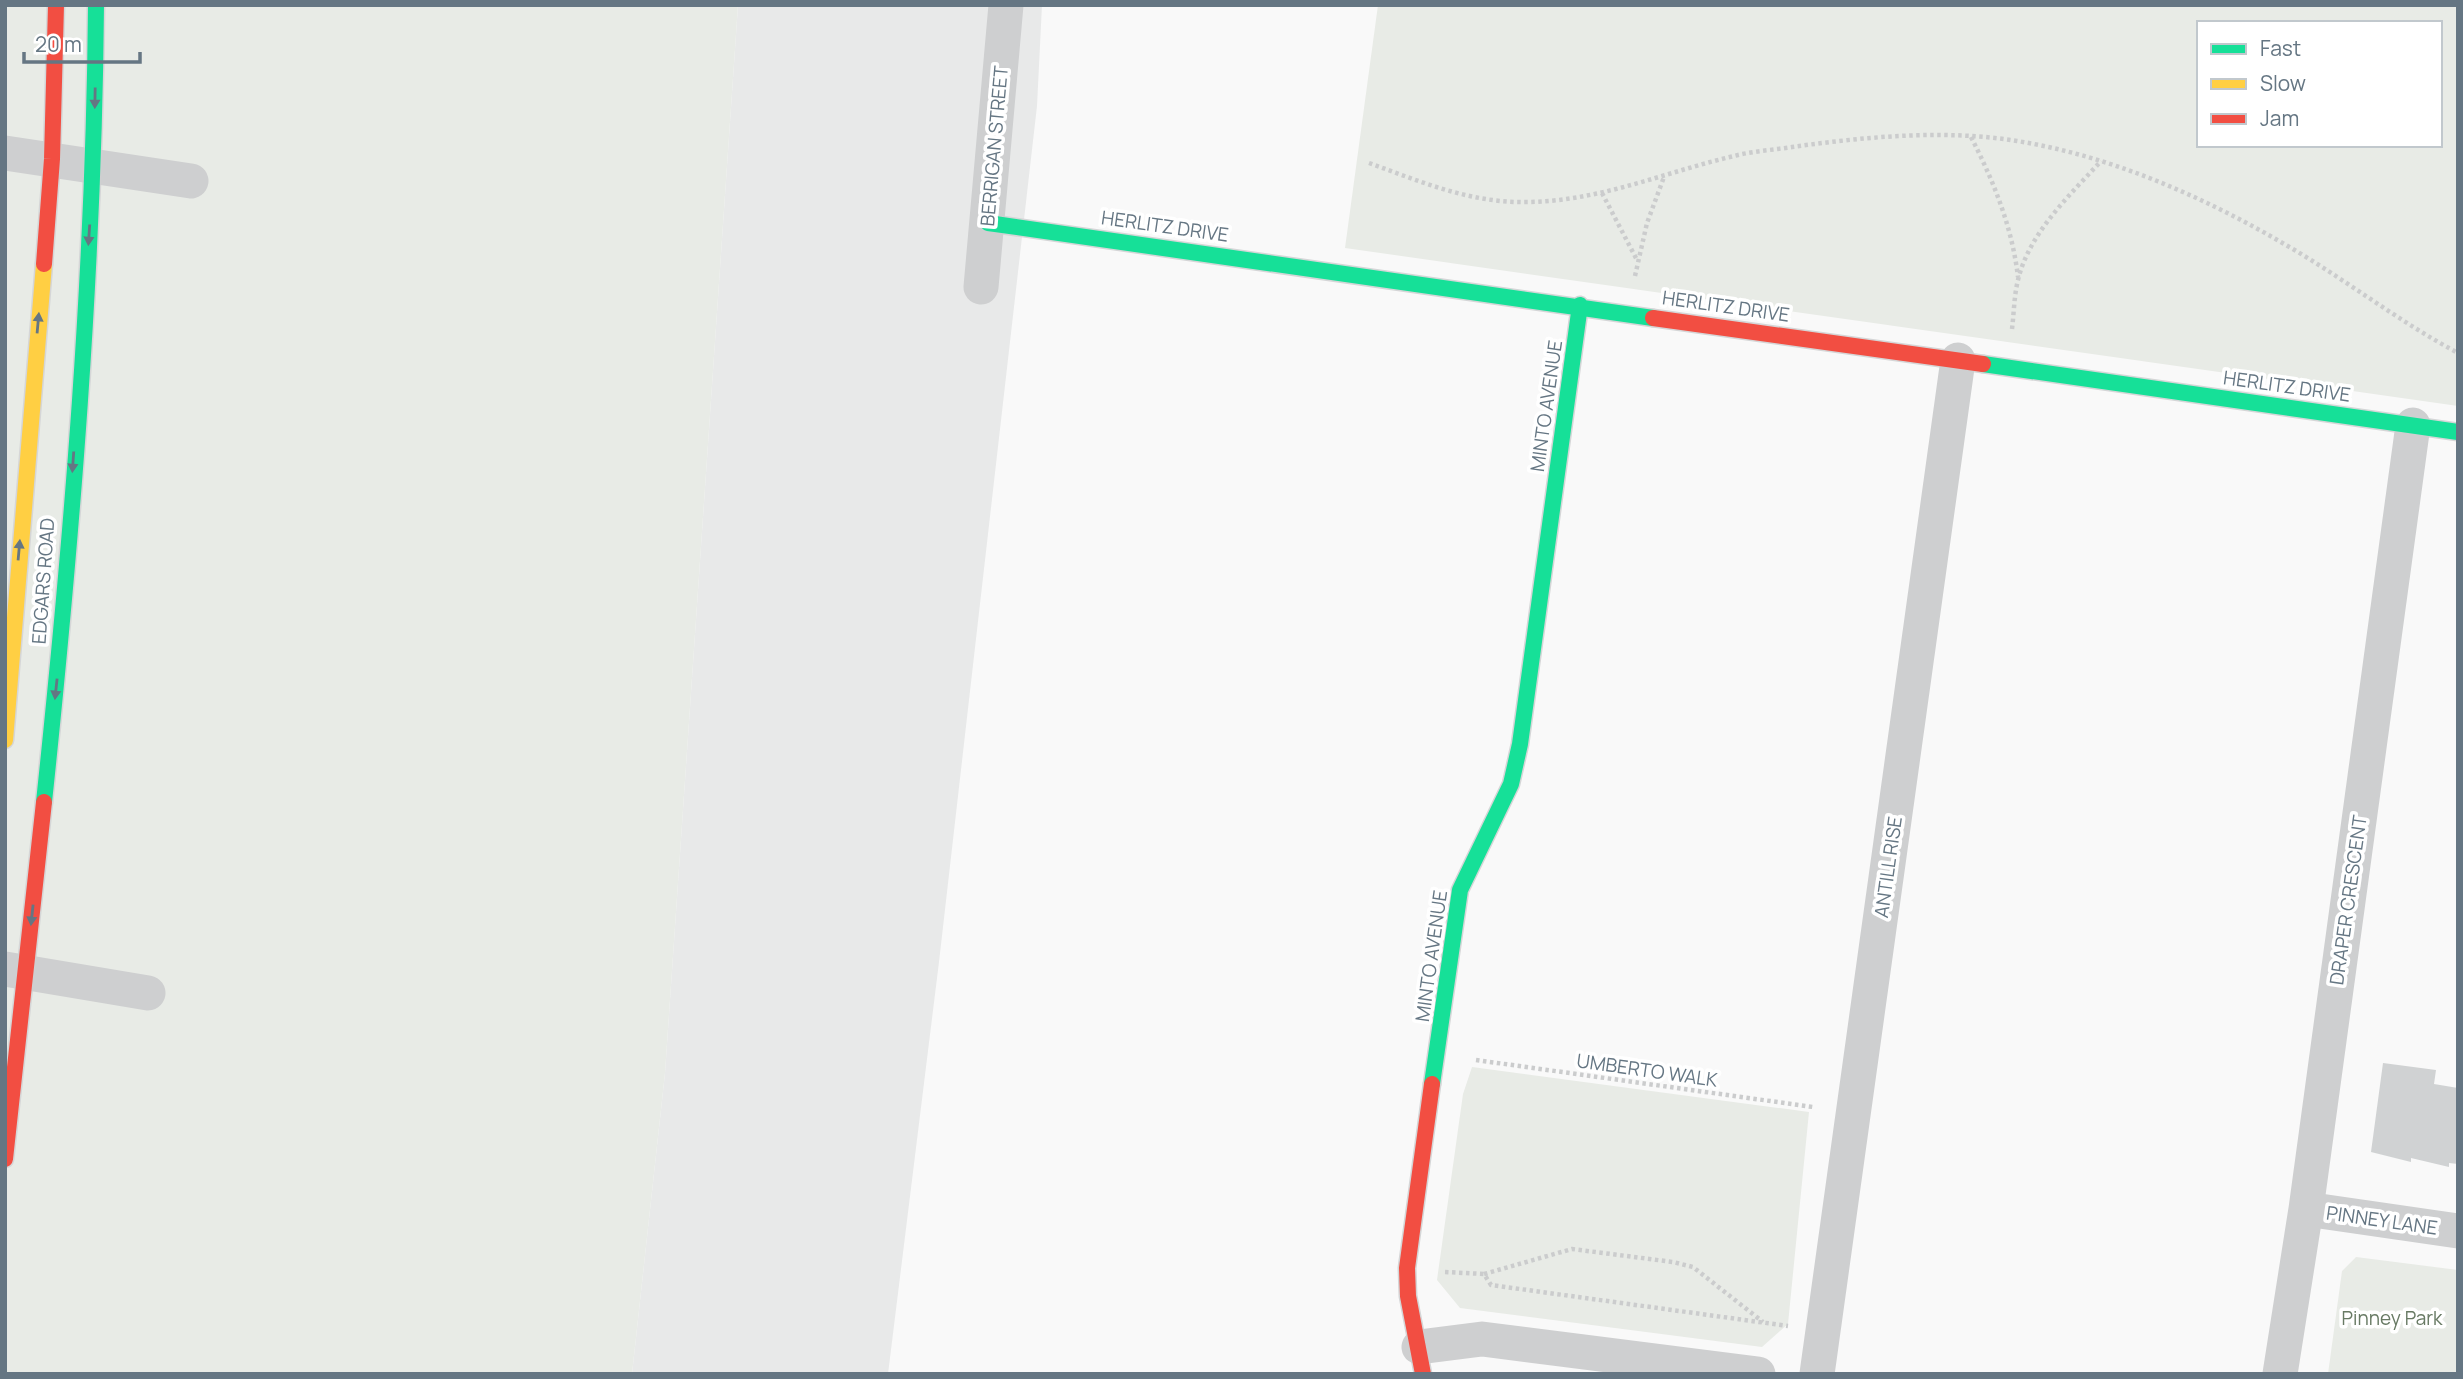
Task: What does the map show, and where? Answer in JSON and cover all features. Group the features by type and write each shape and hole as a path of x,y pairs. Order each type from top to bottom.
{"street":[{"name":"EDGARS ROAD","path":"5,740 52,159 56,5"},
{"name":"EDGARS ROAD","path":"5,1159 15,971 60,650 94,167 96,5"},
{"name":"BERRIGAN STREET","path":"981,287 1006,5"},
{"path":"5,153 191,181"},
{"name":"HERLITZ DRIVE","path":"988,223 1580,305 2458,432"},
{"name":"MINTO AVENUE","path":"1421,1361 1408,1296 1407,1268 1460,890 1472,860 1495,820 1511,784 1520,744 1580,305"},
{"name":"ANTILL RISE","path":"1817,1374 1958,360"},
{"name":"DRAPER CRESCENT","path":"2280,1374 2306,1209 2413,425"},
{"path":"15,971 148,993"},
{"name":"PINNEY LANE","path":"2306,1209 2458,1231"},
{"path":"1421,1361 1482,1339 1758,1374"}],"path":[{"path":"1971,136 2006,215 2015,247 2018,278 2007,367"},
{"path":"1369,163 1443,190 1492,200 1526,202 1602,193 1736,155 1814,144 1883,138 1971,136 2016,140 2101,161 2158,181 2287,245 2413,329 2458,353"},
{"path":"2018,278 2038,237 2057,209 2101,161"},
{"path":"1631,313 1637,260 1665,176"},
{"path":"1602,193 1637,260"},
{"name":"UMBERTO WALK","path":"1476,1060 1813,1107"},
{"path":"1407,1268 1484,1274 1572,1249 1673,1262 1693,1267 1765,1323"},
{"path":"1484,1274 1491,1285 1824,1331"}],"shaded area":[{"path":"738,5 1042,5 1037,106 939,962 888,1374 632,1374 665,1073"}],"green space":[{"path":"5,5 738,5 665,1073 632,1374 5,1374"},
{"path":"1378,5 2458,5 2458,406 1345,248"},
{"path":"1472,1067 1809,1112 1788,1324 1762,1347 1460,1308 1437,1280 1463,1094"},
{"name":"Pinney Park","path":"2356,1257 2458,1270 2458,1374 2328,1374 2342,1271"}],"building":[{"path":"2383,1063 2436,1070 2434,1084 2458,1088 2458,1164 2449,1163 2449,1167 2411,1158 2411,1162 2371,1152"}],"traffic: fast":[{"path":"44,802 80,404 91,204 96,5"},
{"path":"988,223 1653,318"},
{"path":"1432,1084 1460,890 1511,784 1520,744 1580,305"},
{"path":"1983,364 2458,432"}],"traffic: slow":[{"path":"5,740 44,264"}],"traffic: jam":[{"path":"44,264 52,159 56,5"},
{"path":"1653,318 1983,364"},
{"path":"5,1159 44,802"},
{"path":"1423,1374 1408,1296 1407,1268 1432,1084"}]}
